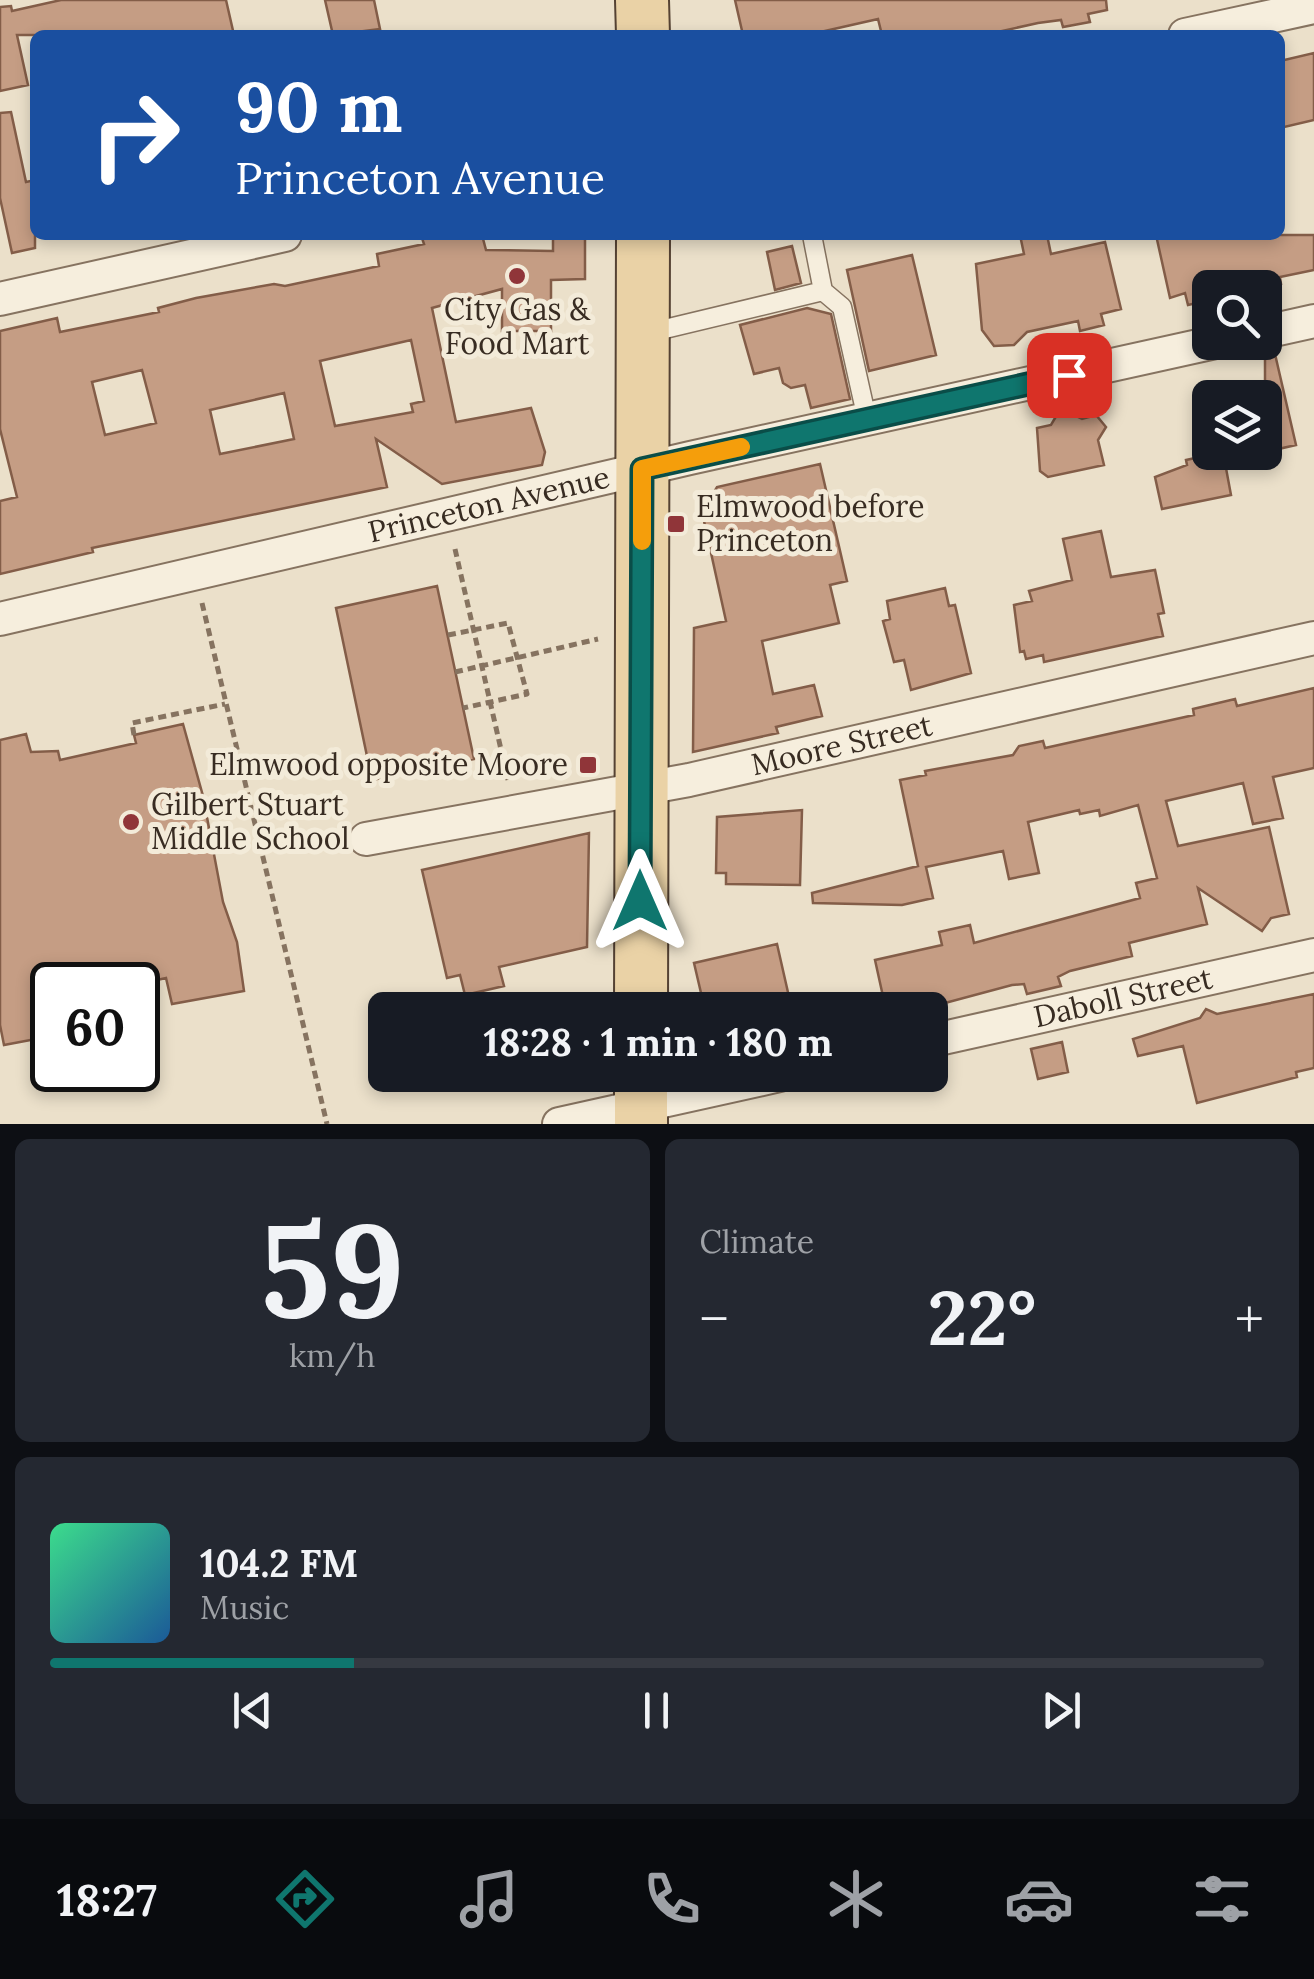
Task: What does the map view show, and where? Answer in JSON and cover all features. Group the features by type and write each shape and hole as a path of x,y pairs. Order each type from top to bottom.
{"main road":[{"path":"642,0 643,30"},
{"path":"641,992 643,240"}],"street":[{"path":"1208,30 1314,6"},
{"path":"0,299 263,240"},
{"path":"1282,328 1314,321"},
{"name":"Princeton Avenue","path":"0,618 642,469 1192,347"},
{"name":"Moore Street","path":"366,839 640,788 1314,638"},
{"name":"Daboll Street","path":"948,1037 1314,955"},
{"path":"559,1124 692,1092"}],"lane":[{"path":"813,240 823,291 842,307 867,419"},
{"path":"643,334 823,291"}],"path":[{"path":"455,550 516,811"},
{"path":"202,603 326,1124"},
{"path":"448,636 508,623 527,694 463,708"},
{"path":"456,672 598,639"},
{"path":"134,736 132,723 226,704"}],"building":[{"path":"61,0 226,0 233,30 30,30 30,35 17,35 28,85 0,91 0,7 11,6 12,11"},
{"path":"325,0 374,0 380,29 332,30"},
{"path":"735,0 1106,0 1107,10 1088,14 1090,22 1063,27 1061,20 1006,30 881,30 878,19 829,30 742,30"},
{"path":"1314,53 1314,120 1285,127 1285,60"},
{"path":"11,112 26,182 30,181 30,240 35,240 35,248 12,253 0,198 0,113"},
{"path":"1285,235 1314,235 1314,270 1282,277 1282,270 1192,270 1192,304 1188,305 1185,293 1170,298 1157,240 1285,240"},
{"path":"423,240 483,240 486,250 553,251 553,240 585,240 585,279 551,280 551,331 502,331 502,289 432,308 456,422 531,408 545,452 542,465 442,484 376,439 387,487 92,548 93,552 0,574 0,501 17,497 0,429 0,331 57,318 60,332 159,312 158,308 196,298 274,284 285,286 379,266 377,254 424,244","holes":["411,340 424,401 411,404 413,412 335,426 320,361","142,370 156,423 105,435 92,382","284,393 294,439 220,454 210,410"]},
{"path":"1021,240 1048,240 1051,254 1105,242 1121,309 1101,314 1104,325 1080,331 1078,321 1027,332 1014,345 994,346 982,330 976,264 1024,254"},
{"path":"792,246 801,283 775,290 767,252"},
{"path":"912,255 936,355 869,371 847,270"},
{"path":"807,308 831,314 850,399 811,408 805,385 791,388 783,383 779,368 754,374 740,325"},
{"path":"1265,360 1276,360 1281,380 1265,380"},
{"path":"1282,384 1296,445 1282,448"},
{"path":"1068,412 1082,419 1096,415 1106,427 1098,440 1104,465 1048,477 1040,471 1037,428 1051,425 1058,413"},
{"path":"1192,459 1192,470 1226,470 1231,495 1162,509 1155,477 1187,465 1186,460"},
{"path":"820,464 847,581 830,585 839,623 762,641 773,694 814,685 822,716 776,727 778,733 693,752 694,628 726,621 702,512 717,487"},
{"path":"1101,531 1111,577 1155,570 1164,613 1158,614 1163,636 1044,662 1043,655 1026,659 1024,651 1020,652 1014,605 1032,601 1029,591 1072,580 1063,539"},
{"path":"437,586 474,759 372,780 336,608"},
{"path":"945,588 949,606 955,605 971,673 911,690 904,660 894,662 883,621 890,619 887,601"},
{"path":"1314,688 1314,768 1273,777 1283,818 1253,824 1243,783 1166,801 1178,846 1269,827 1289,914 1271,918 1262,931 1198,888 1207,924 1129,943 1132,956 1070,971 1058,977 1061,986 1027,994 1024,984 1012,985 948,1002 948,992 882,992 875,960 942,945 939,932 970,925 974,943 1140,898 1136,883 1157,878 1138,805 1100,816 1099,810 1080,814 1079,810 1028,822 1039,873 1009,879 1003,851 926,867 933,898 902,905 813,903 812,893 918,866 900,780 926,775 925,771 1013,755 1019,746 1043,741 1045,748 1194,715 1193,709 1235,699 1237,706"},
{"name":"Gilbert Stuart Middle School","path":"183,724 203,796 223,902 237,942 244,991 172,1004 166,978 160,979 160,962 30,962 30,1040 4,1045 0,1025 0,740 26,734 31,752 58,751 60,760 136,743 134,735"},
{"path":"802,810 800,885 726,884 726,873 716,873 717,817"},
{"path":"589,833 587,947 499,967 504,986 464,992 460,975 447,978 422,870"},
{"path":"777,944 788,992 701,992 694,963"},
{"path":"1314,994 1314,1068 1296,1072 1297,1077 1197,1103 1183,1046 1138,1056 1133,1039 1200,1018 1206,1009 1217,1014"},
{"path":"1062,1042 1068,1072 1038,1079 1031,1049"}],"slow traffic":[{"path":"642,541 642,469 741,447"}],"place":[{"name":"City Gas & Food Mart","path":"517,276"},
{"name":"Elmwood before Princeton","path":"676,524"},
{"name":"Elmwood opposite Moore","path":"588,765"},
{"name":"Gilbert Stuart Middle School","path":"131,822"}],"route":[{"path":"640,901 642,469 1069,375"}]}
